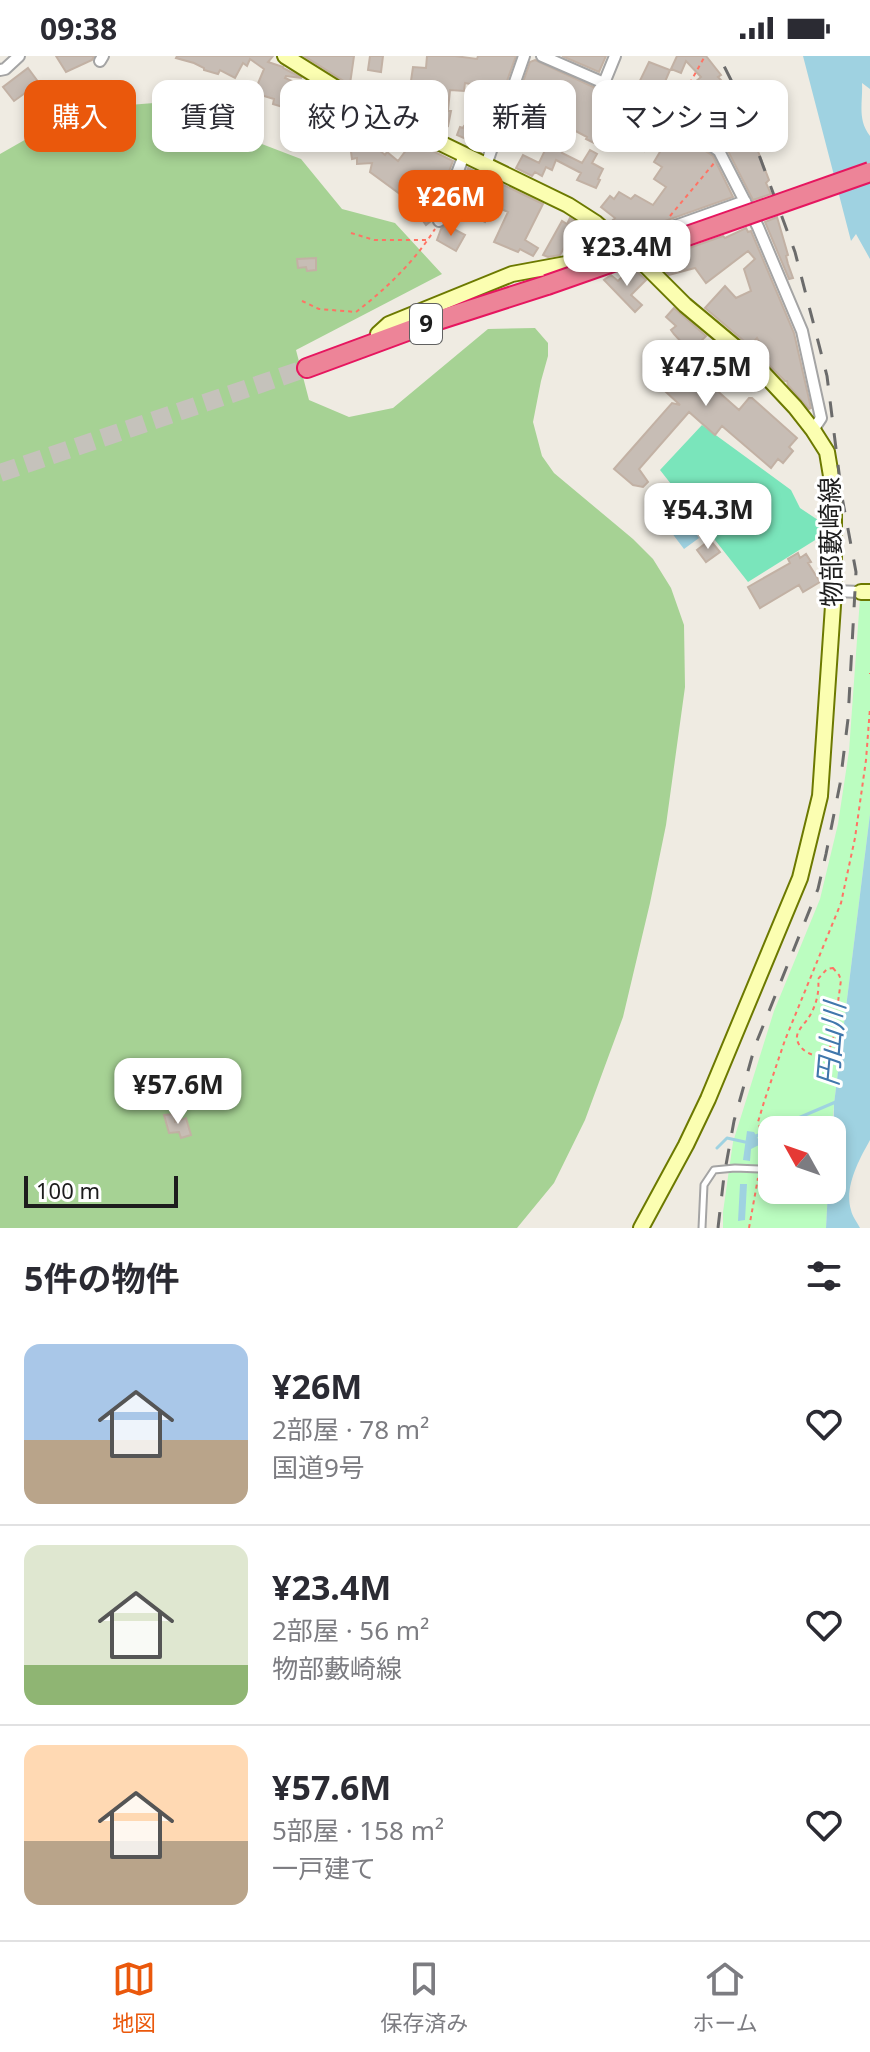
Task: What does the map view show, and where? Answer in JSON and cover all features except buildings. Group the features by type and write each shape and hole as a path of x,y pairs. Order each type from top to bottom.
{"highway":[{"name":"9","path":"307,368 870,172"}],"main road":[{"name":"物部藪崎線","path":"285,56 368,108 568,205 596,223 685,305 752,361 795,407 827,452 834,494 834,591 820,796 800,878 708,1099 641,1228"},
{"path":"381,342 378,334 389,324 512,274 566,264 622,245"}],"street":[{"path":"0,82 3,70 19,56"},
{"path":"486,165 524,56"},
{"path":"542,56 597,80"},
{"path":"605,80 615,56"},
{"path":"718,152 745,201 802,331 821,418 813,430"},
{"path":"439,221 464,155"},
{"path":"622,245 745,201"},
{"path":"834,591 866,592"}],"lane":[{"path":"702,1228 704,1185 714,1170 758,1169"}],"path":[{"path":"692,80 705,56"},
{"path":"654,235 721,154"},
{"path":"302,301 319,309 356,312 381,293 409,264 439,221"},
{"path":"351,233 374,240 428,240"},
{"path":"760,1116 787,1035 841,903 857,823 870,708"},
{"path":"833,968 841,980 831,1047 823,1055 809,1053 800,1046 797,1035 811,1014 817,997 818,979 827,969 833,968"},
{"path":"787,1035 797,1035"},
{"path":"749,1228 758,1175"}],"green space":[{"path":"152,103 152,152 264,152 264,145 301,159 342,209 395,223 442,274 296,350 309,400 349,417 393,408 488,329 535,328 548,343 548,356 533,422 542,456 554,473 653,559 671,588 684,625 685,687 666,825 623,1017 585,1120 554,1183 517,1228 0,1228 0,154 24,140 24,152 136,152 136,104"},
{"path":"702,425 791,490 800,508 821,522 820,537 748,582 660,470"},
{"path":"860,598 870,599 870,814 833,1116 758,1116 758,1204 827,1204 826,1228 723,1228 733,1142 774,1011 820,899 838,824 849,751"}],"water":[{"path":"803,56 870,56 870,89 862,83 862,111 863,123 870,136 870,259 856,234 851,241"},
{"path":"677,508 699,538 684,549 662,520"},
{"path":"870,814 870,1140 849,1192 852,1212 860,1228 826,1228 827,1204 846,1204 846,1116 834,1116"},
{"path":"747,1131 754,1132 758,1146 751,1149 750,1161 743,1160"},
{"path":"740,1184 747,1184 745,1220 738,1221"}],"waterway":[{"path":"756,1136 838,1101"},
{"path":"717,1148 727,1138 745,1142"}],"tunnel":[{"path":"0,473 307,368"}],"railway":[{"path":"718,1228 734,1121 755,1046 818,889 826,854 840,784 848,719 856,572 842,497 827,376 795,252 732,82 719,56"}],"water label":[{"name":"円山川","path":"831,1044"}]}
